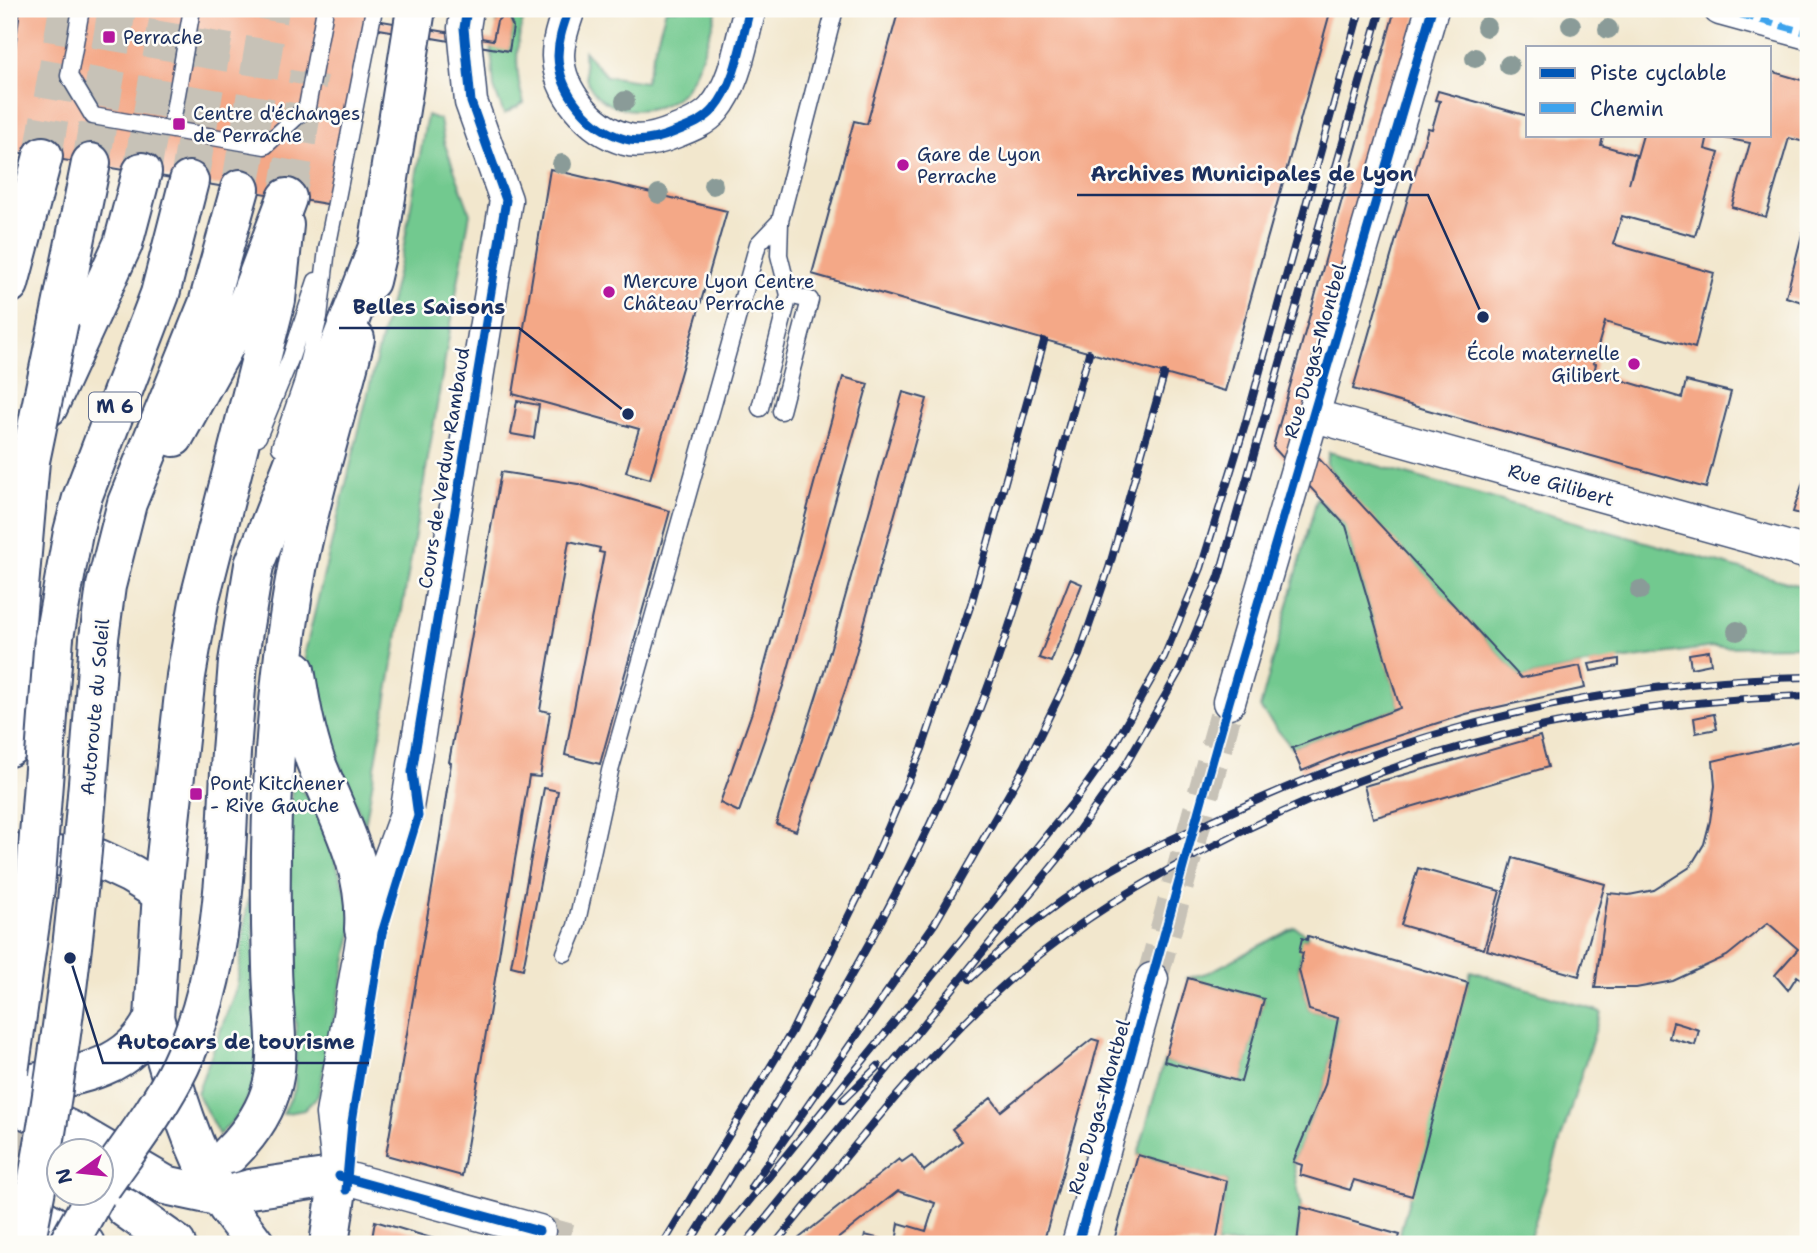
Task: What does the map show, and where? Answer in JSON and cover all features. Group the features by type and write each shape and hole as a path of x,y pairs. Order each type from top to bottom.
{"main road":[{"path":"230,1154 249,1135 265,1108 276,1073 272,851 278,710 299,557 378,247 416,9"},
{"path":"9,285 43,156"},
{"path":"9,747 23,518 37,415 91,163"},
{"path":"9,490 105,288 123,244 142,172"},
{"name":"M 6","path":"9,1072 35,888 54,637 71,543 82,498 160,294 189,181"},
{"name":"Autoroute du Soleil","path":"25,1244 50,1111 74,947 99,638 106,586 139,466 208,304 240,189"},
{"path":"117,540 246,307 287,198 276,300 218,536 199,602 186,676 162,893 154,1018 181,1110 221,1197 255,1244"},
{"path":"116,1181 179,1067 208,990 222,913 238,662 254,565 378,247"},
{"path":"289,628 306,730 358,861 366,900 365,929"},
{"path":"9,853 99,859 162,893"},
{"path":"9,1087 102,1068 134,1048 146,1036 154,1018"},
{"path":"9,1101 76,1133 164,1185 221,1197 250,1189 339,1176 329,1244"},
{"path":"9,1199 85,1244"},
{"path":"116,1202 177,1244"},
{"path":"68,1244 98,1208"}],"street":[{"name":"Cours de Verdun Rambaud","path":"339,1176 332,1114 365,929 406,814 506,200 471,102 464,28 467,9"},
{"path":"569,9 562,29 558,57 564,86 581,111 603,128 626,140 660,138 692,125 712,112 727,91 750,9"},
{"name":"Rue Dugas-Montbel","path":"1228,702 1315,416 1432,9"},
{"path":"1720,9 1808,33"},
{"name":"Rue Gilibert","path":"1315,416 1808,553"},
{"name":"Rue Dugas-Montbel","path":"1078,1244 1152,979"},
{"path":"339,1176 539,1231"}],"lane":[{"path":"9,24 11,9"},
{"path":"81,9 69,76 93,116 265,146 307,107 325,9"},
{"path":"171,128 192,9"},
{"path":"254,565 264,500 312,347 327,249 374,9"},
{"path":"760,408 789,295 779,255 780,221 835,9"},
{"path":"565,953 576,926 610,771 758,244 780,221"},
{"path":"218,536 291,357 327,249"},
{"path":"781,411 810,300 789,295"}],"green space":[{"path":"499,9 527,9 517,56 524,103 504,114 494,88 491,47 509,50 513,27 511,19 504,16 496,23"},
{"path":"666,9 717,9 703,53 688,86 671,101 644,110 629,110 603,100 593,91 586,78 584,51 606,76 645,82"},
{"path":"427,115 440,120 444,142 470,213 365,826 309,690 305,652 404,245"},
{"path":"1329,452 1808,588 1808,646 1713,647 1584,665 1521,678 1341,484 1326,464"},
{"path":"1317,498 1346,526 1400,708 1292,748 1260,708"},
{"path":"292,781 317,807 355,919 318,1096 304,1110 283,1114 295,1089 296,1030 289,927"},
{"path":"248,898 253,913 256,1077 241,1112 219,1135 197,1093 237,986"},
{"path":"1295,927 1308,936 1307,940 1303,938 1299,970 1309,1010 1338,1018 1325,1085 1293,1162 1301,1207 1297,1244 1216,1244 1227,1181 1138,1155 1164,1061 1241,1082 1264,1000 1188,978 1210,972"},
{"path":"1471,971 1601,1012 1528,1244 1397,1244"}],"building":[{"name":"Centre d'échanges de Perrache","path":"20,9 371,9 370,19 493,40 497,21 501,17 509,18 513,27 509,51 367,27 333,205 9,151 9,97"},
{"path":"899,9 1331,9 1225,391 812,274 854,121 867,124"},
{"path":"1395,9 1419,9 1298,436 1521,678 1580,666 1585,688 1466,714 1350,751 1302,771 1292,748 1400,708 1346,526 1273,447"},
{"path":"1772,72 1808,82 1808,143 1789,138 1766,217 1732,207 1750,143 1714,136 1772,136"},
{"path":"1438,91 1526,115 1526,136 1603,137 1601,145 1636,155 1629,184 1643,136 1708,136 1705,149 1719,153 1695,236 1622,216 1613,244 1714,273 1695,348 1605,322 1593,363 1596,364 1594,372 1682,398 1686,381 1731,392 1706,488 1353,389 1428,128 1432,129 1440,101 1435,100"},
{"path":"550,169 727,211 650,479 626,472 639,429 513,394"},
{"path":"1808,215 1808,304 1786,297"},
{"path":"843,377 868,384 784,683 739,812 720,803 752,712"},
{"path":"903,392 927,399 847,685 796,831 776,824 824,672"},
{"path":"517,401 539,405 534,438 511,434"},
{"path":"1808,467 1808,516 1793,512"},
{"path":"501,472 578,484 670,511 600,764 565,755 604,553 599,552 600,548 569,541 540,710 550,712 540,777 529,776 462,1176 386,1155 434,877 451,763 449,762"},
{"path":"1070,579 1082,584 1051,662 1039,658"},
{"path":"1709,651 1711,664 1691,668 1689,654"},
{"path":"1619,659 1619,666 1591,671 1589,664"},
{"path":"1714,714 1717,729 1696,733 1694,718"},
{"path":"1540,736 1548,767 1373,818 1364,786"},
{"path":"1803,740 1808,770 1808,969 1801,979 1797,976 1788,990 1775,975 1798,949 1768,923 1727,956 1673,981 1636,988 1595,988 1608,893 1629,895 1654,890 1690,867 1704,844 1710,821 1715,786 1713,761"},
{"path":"544,788 558,791 523,969 511,966"},
{"path":"1513,858 1605,884 1579,976 1487,950"},
{"path":"1418,868 1500,891 1484,949 1401,925"},
{"path":"1308,936 1468,983 1412,1196 1354,1180 1350,1190 1300,1175 1302,1165 1293,1162 1325,1085 1338,1018 1309,1010 1299,970 1303,953 1299,952 1302,938 1307,940"},
{"path":"1188,978 1264,999 1241,1082 1164,1061"},
{"path":"1673,1022 1699,1030 1695,1045 1669,1038"},
{"path":"1092,1039 1099,1041 1043,1244 863,1244 865,1235 896,1243 899,1223 926,1231 935,1203 898,1191 831,1244 803,1244 798,1239 899,1159 902,1162 912,1155 924,1171 962,1141 952,1129 991,1098 1001,1111"},
{"path":"1138,1155 1227,1181 1216,1244 1113,1244"},
{"path":"1301,1207 1400,1235 1397,1244 1297,1244"},
{"path":"375,1221 451,1244 371,1244"}],"tunnel":[{"path":"43,156 68,9"},
{"path":"91,163 117,9"},
{"path":"142,172 170,9"},
{"path":"189,181 218,9"},
{"path":"240,189 270,9"},
{"path":"287,198 309,73"},
{"path":"1152,979 1229,702"},
{"path":"9,1126 46,1151"},
{"path":"539,1231 585,1244"}],"railway":[{"path":"714,1244 1080,794 1112,749 1164,657 1201,568 1245,425 1360,9"},
{"path":"745,1244 1059,858 1126,764 1180,670 1219,577 1381,9"},
{"path":"663,1244 792,1031 861,891 922,749 972,601 1044,341"},
{"path":"689,1244 842,991 912,861 944,794 973,726 1006,634 1036,541 1089,353"},
{"path":"751,1187 935,923 1025,766 1079,655 1109,568 1164,375"},
{"path":"970,979 1045,914 1110,870 1231,812 1370,755 1513,714 1585,699 1658,687 1808,677"},
{"path":"775,1244 922,1067 1020,971 1089,918 1138,887 1215,845 1286,810 1358,781 1430,756 1502,736 1576,720 1652,708 1808,696"},
{"path":"843,1100 878,1066"}],"marked path":[{"path":"1720,9 1808,33"}],"cycle path":[{"path":"346,1190 352,1122 382,933 418,816 412,772 506,200 471,102 464,28 467,9"},
{"path":"569,9 560,38 558,56 564,83 570,95 600,127 625,139 638,141 687,127 714,109 733,74 750,9"},
{"path":"1078,1244 1229,702 1432,9"},
{"path":"339,1176 539,1231"}],"place":[{"name":"Perrache","path":"109,37"},
{"name":"Centre d'échanges de Perrache","path":"179,124"},
{"name":"Gare de Lyon Perrache","path":"903,165"},
{"name":"Mercure Lyon Centre Château Perrache","path":"609,292"},
{"name":"Archives Municipales de Lyon","path":"1483,317"},
{"name":"École maternelle Gilibert","path":"1634,364"},
{"name":"Belles Saisons","path":"628,414"},
{"name":"Pont Kitchener - Rive Gauche","path":"196,794"},
{"name":"Autocars de tourisme","path":"70,958"}]}
